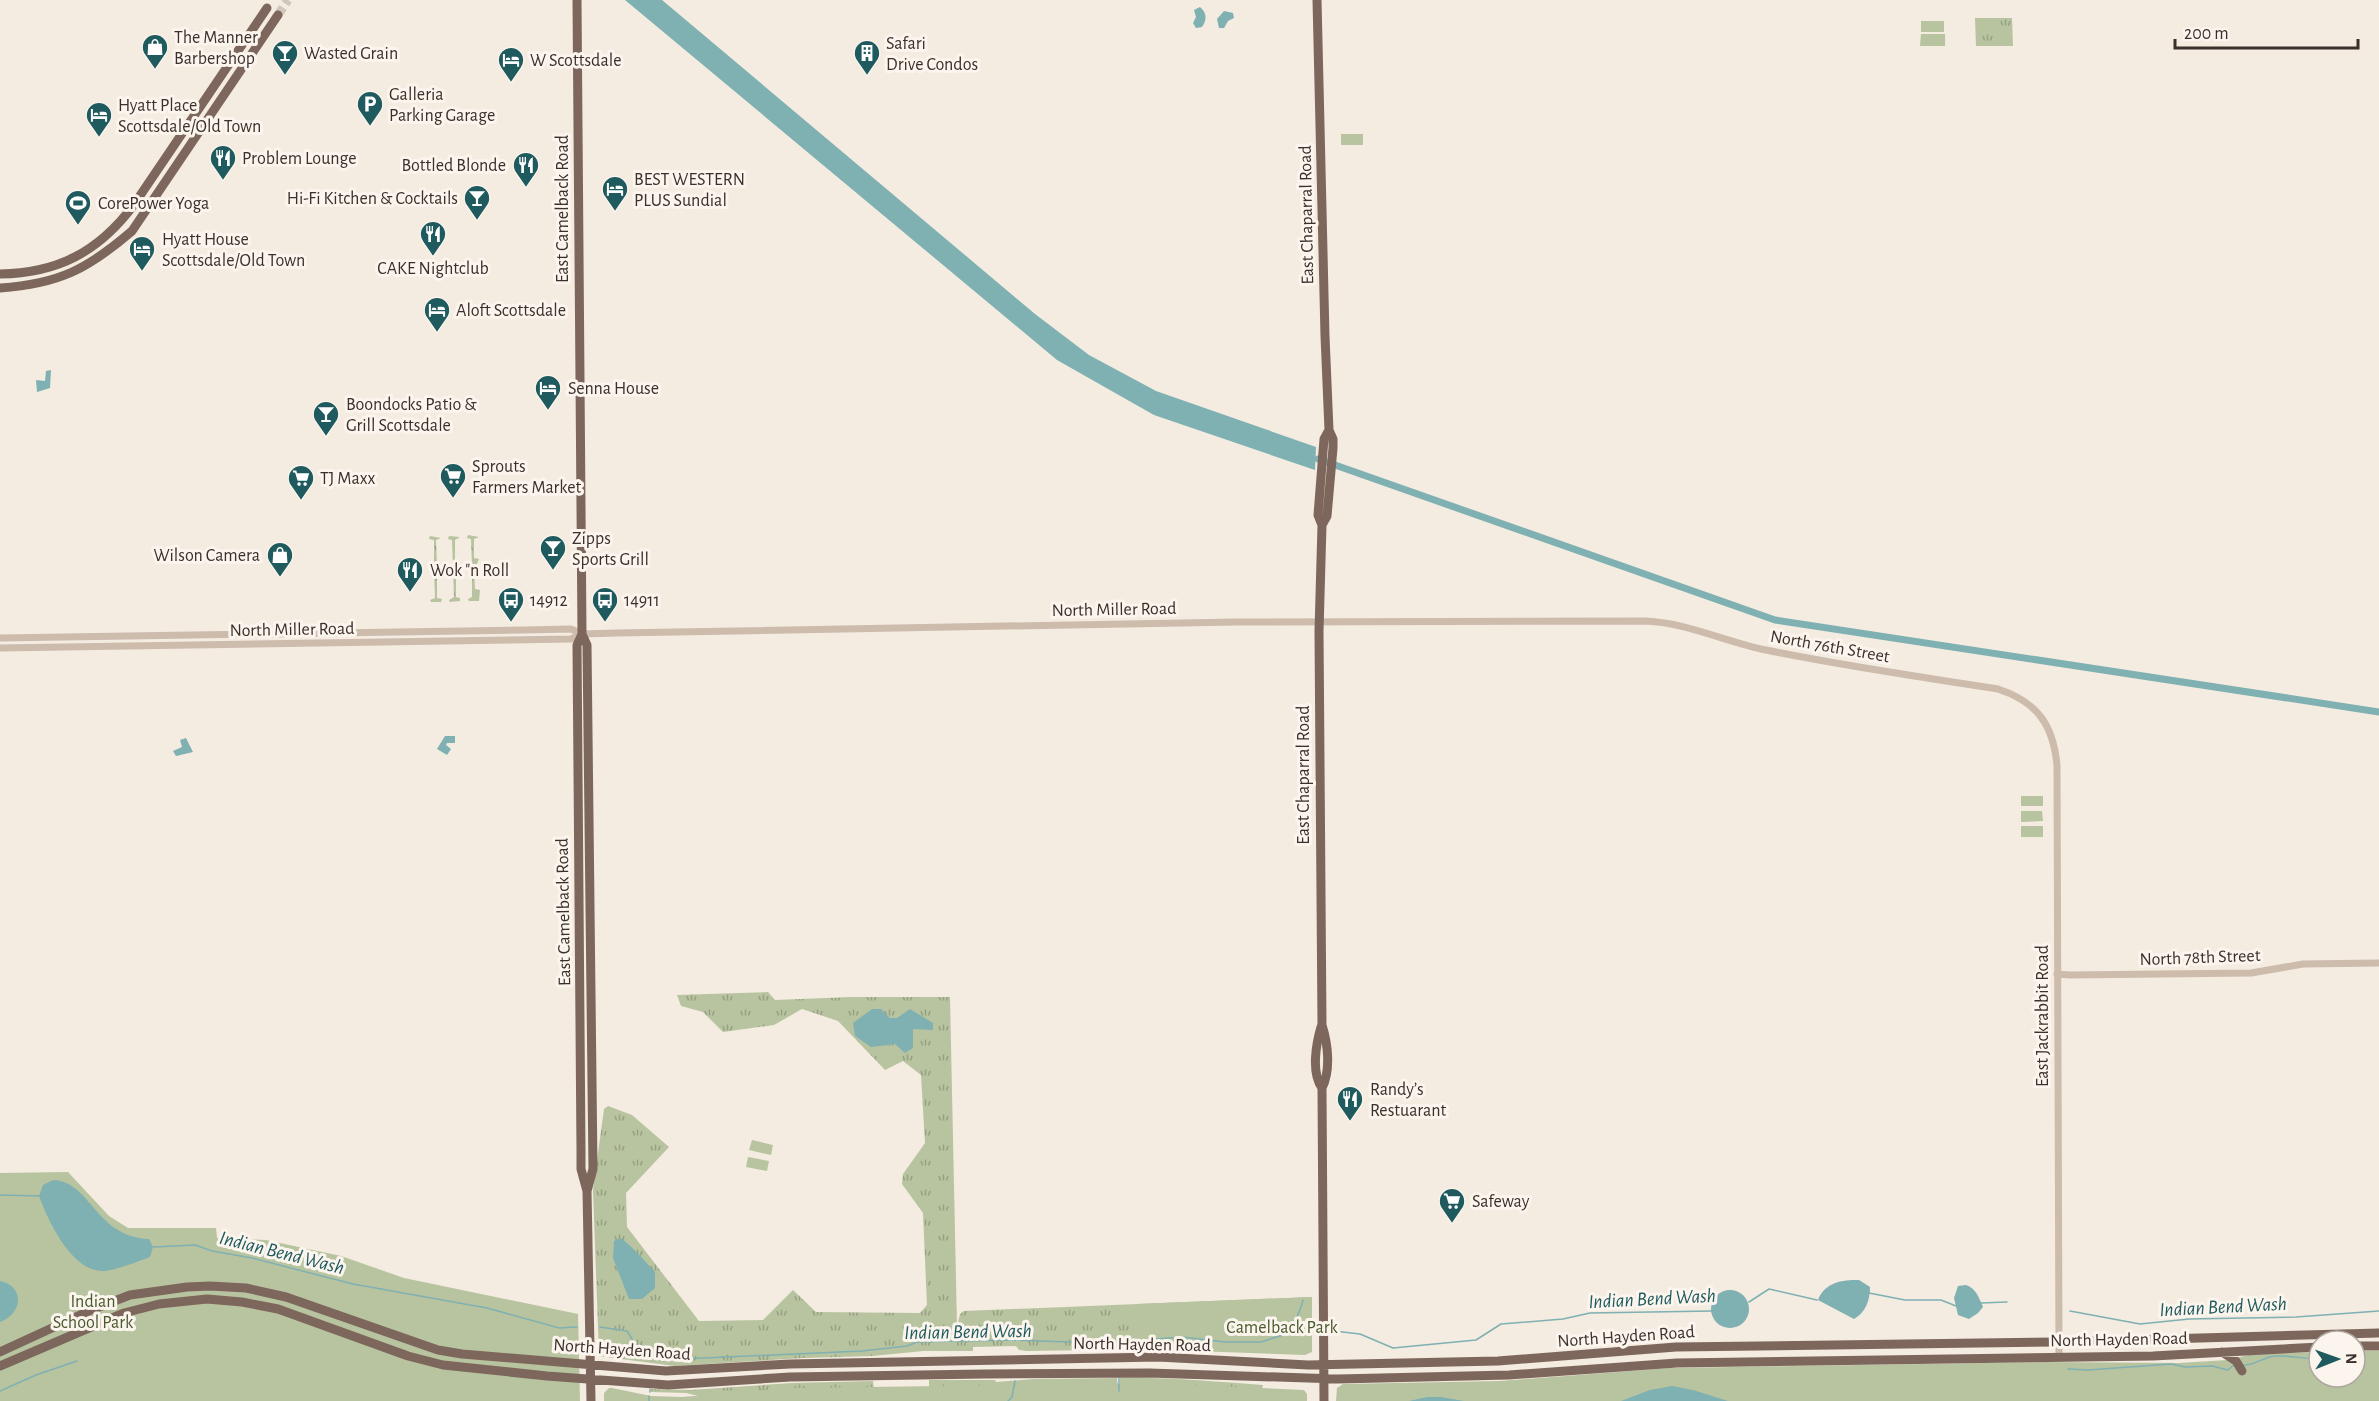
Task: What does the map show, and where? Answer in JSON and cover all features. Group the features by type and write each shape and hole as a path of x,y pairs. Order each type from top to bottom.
{"main road":[{"name":"East Camelback Road","path":"577,0 582,634 587,645 593,1169 586,1191"},
{"name":"East Chaparral Road","path":"1317,0 1324,336 1329,430 1324,439 1329,446 1327,516 1322,525 1319,621 1322,1025 1326,1040 1326,1079 1323,1088 1324,1401"},
{"path":"0,274 20,274 68,262 97,245 117,226 133,206 267,8"},
{"path":"0,288 44,282 74,273 107,253 132,231 278,15"},
{"name":"East Camelback Road","path":"582,634 577,645 581,1160 586,1191 591,1401"},
{"path":"579,908 590,910"},
{"name":"North Hayden Road","path":"0,1352 91,1310 130,1295 187,1287 219,1286 258,1291 293,1299 438,1350 462,1354 679,1371 790,1364 1158,1357 1324,1365 1498,1361 1684,1347 2059,1342 2379,1333"},
{"name":"North Hayden Road","path":"0,1366 124,1313 159,1304 207,1299 242,1302 278,1309 428,1362 460,1368 590,1380 686,1385 801,1377 1137,1373 1324,1379 1509,1375 1687,1363 2153,1356 2307,1348"},
{"path":"2223,1352 2236,1361 2242,1371"}],"street":[{"name":"North Miller Road","path":"0,648 571,639 582,634 1319,621 1646,621"},
{"name":"North 76th Street","path":"1646,621 1683,625 1748,646 1783,654 1998,689 2010,694"},
{"name":"North Miller Road","path":"0,638 571,629 582,634"},
{"name":"East Jackrabbit Road","path":"2010,694 2023,700 2042,718 2054,743 2057,765 2059,1357"},
{"name":"North 78th Street","path":"2057,974 2251,973 2303,964 2379,963"}],"green space":[{"path":"1975,18 2012,18 2013,46 1976,46"},
{"path":"1921,21 1944,21 1944,32 1921,32"},
{"path":"1921,34 1945,34 1945,46 1920,46"},
{"path":"1341,134 1363,134 1363,145 1341,145"},
{"path":"468,535 479,537 474,539 474,558 479,559 476,566 479,568 474,570 475,589 480,590 479,601 468,599 472,597 472,570 468,568 472,566 471,539 467,538"},
{"path":"430,536 441,538 436,540 437,567 441,569 437,570 437,598 442,599 441,602 430,600 435,598 434,571 430,569 434,567 434,540 429,539"},
{"path":"449,536 460,537 455,540 455,567 460,568 456,570 456,597 460,598 460,601 450,602 449,600 454,597 453,570 449,569 453,567 452,540 448,539"},
{"path":"2021,796 2043,796 2043,806 2021,806"},
{"path":"2021,811 2042,811 2043,821 2021,822"},
{"path":"2021,826 2043,826 2043,837 2021,837"},
{"path":"768,992 775,1000 950,997 957,1327 960,1314 964,1311 1312,1297 1164,1349 1027,1351 1019,1350 1016,1346 973,1347 973,1351 923,1351 873,1356 674,1366 599,1356 593,1190 604,1109 608,1106 632,1115 669,1147 626,1193 627,1227 699,1321 763,1320 793,1290 816,1312 920,1313 927,1305 923,1213 902,1184 903,1174 925,1143 921,1075 903,1061 885,1070 838,1021 802,1009 774,1025 723,1032 703,1012 681,1006 677,995"},
{"path":"752,1140 773,1145 771,1155 749,1150"},
{"path":"748,1157 769,1161 767,1171 746,1167"},
{"name":"Indian School Park","path":"68,1172 109,1216 128,1228 216,1228 217,1238 266,1240 341,1256 404,1278 578,1314 580,1401 0,1401 0,1173"},
{"name":"Camelback Park","path":"1312,1297 1312,1352 1305,1355 1136,1349 1136,1304"},
{"path":"2367,1351 2379,1351 2379,1401 1336,1401 1337,1388 1343,1384 1500,1381 1669,1368 2044,1362 2179,1363 2227,1360 2253,1354 2307,1352 2307,1389 2367,1389"},
{"name":"Camelback Park","path":"1117,1378 1118,1389 1120,1378 1263,1385 1259,1401 719,1401 686,1393 651,1392 651,1389 690,1390 792,1383 873,1381 874,1392 929,1390 929,1380 995,1380 996,1382"},
{"name":"Camelback Park","path":"1157,1383 1304,1390 1307,1394 1307,1401 604,1401 604,1393 609,1388 651,1396 682,1397 791,1388"}],"water":[{"path":"625,0 662,0 1035,314 1089,355 1156,391 1316,447 1315,470 1154,415 1057,360"},
{"path":"1200,7 1205,14 1205,22 1202,27 1196,28 1193,23 1196,17 1194,10"},
{"path":"1224,11 1233,13 1234,18 1228,21 1224,28 1219,28 1217,19"},
{"path":"51,370 50,388 37,392 36,380 45,381 46,371"},
{"path":"445,736 455,736 455,743 446,745 451,749 447,755 437,749"},
{"path":"186,738 193,752 176,756 173,751 182,747 180,740"},
{"path":"872,1009 881,1009 890,1018 897,1018 910,1009 933,1023 933,1030 913,1029 913,1048 905,1053 895,1044 871,1047 855,1036 853,1023"},
{"path":"53,1180 66,1183 76,1189 105,1220 117,1229 131,1236 149,1239 153,1247 150,1257 106,1271 90,1268 80,1262 70,1253 54,1230 39,1196 43,1185"},
{"path":"620,1238 655,1272 655,1288 642,1299 629,1299 613,1258 614,1241"},
{"path":"1859,1280 1870,1287 1870,1292 1864,1309 1854,1319 1818,1300 1825,1289 1835,1283"},
{"path":"0,1281 14,1288 18,1300 13,1313 0,1322"},
{"path":"1966,1285 1975,1291 1983,1307 1969,1319 1958,1315 1954,1298 1958,1286"},
{"path":"1730,1290 1743,1296 1749,1309 1743,1322 1730,1328 1717,1322 1711,1309 1717,1296"},
{"path":"1672,1386 1728,1401 1621,1401 1650,1390"},
{"path":"1441,1397 1464,1401 1409,1401"}],"waterway":[{"path":"1318,459 1775,620 2379,712"},
{"name":"Indian Bend Wash","path":"0,1195 40,1196"},
{"name":"Indian Bend Wash","path":"153,1247 195,1245 353,1284 487,1308 559,1328 577,1327"},
{"name":"Indian Bend Wash","path":"1749,1302 1769,1289 1817,1300"},
{"name":"Indian Bend Wash","path":"1869,1293 1905,1300 1941,1300 1956,1306"},
{"path":"1279,1336 1295,1320 1303,1300"},
{"name":"Indian Bend Wash","path":"1981,1303 2007,1302"},
{"name":"Indian Bend Wash","path":"1334,1331 1360,1334 1393,1348 1476,1340 1501,1324 1563,1319 1590,1313 1712,1311"},
{"name":"Indian Bend Wash","path":"2070,1311 2140,1324 2189,1319 2296,1317 2379,1311"},
{"name":"Indian Bend Wash","path":"600,1327 627,1331 640,1352 682,1359 862,1351 907,1346 917,1342 1010,1340 1102,1343 1182,1337 1225,1342 1261,1342 1286,1334 1312,1330"},
{"path":"2244,1365 2276,1356 2307,1358"},
{"path":"0,1391 36,1375 77,1361"},
{"path":"2068,1369 2088,1370 2171,1364 2185,1367 2212,1366 2228,1370 2234,1365"},
{"path":"1119,1378 1119,1391"},
{"path":"1008,1401 1012,1397 1015,1381"},
{"path":"649,1396 649,1401"}],"tunnel":[{"path":"278,15 288,0"}],"place":[{"name":"The Manner Barbershop","path":"155,70"},
{"name":"Wasted Grain","path":"285,76"},
{"name":"Safari Drive Condos","path":"867,76"},
{"name":"W Scottsdale","path":"511,83"},
{"name":"Galleria Parking Garage","path":"370,127"},
{"name":"Hyatt Place Scottsdale/Old Town","path":"99,138"},
{"name":"Problem Lounge","path":"223,181"},
{"name":"Bottled Blonde","path":"526,188"},
{"name":"BEST WESTERN PLUS Sundial","path":"615,212"},
{"name":"Hi-Fi Kitchen & Cocktails","path":"477,221"},
{"name":"CorePower Yoga","path":"78,226"},
{"name":"CAKE Nightclub","path":"433,257"},
{"name":"Hyatt House Scottsdale/Old Town","path":"142,272"},
{"name":"Aloft Scottsdale","path":"437,333"},
{"name":"Senna House","path":"548,411"},
{"name":"Boondocks Patio & Grill Scottsdale","path":"326,437"},
{"name":"Sprouts Farmers Market","path":"453,499"},
{"name":"TJ Maxx","path":"301,501"},
{"name":"Zipps Sports Grill","path":"553,571"},
{"name":"Wilson Camera","path":"280,578"},
{"name":"Wok \"n Roll","path":"410,593"},
{"name":"14912","path":"511,623"},
{"name":"14911","path":"605,623"},
{"name":"Randy’s Restuarant","path":"1350,1122"},
{"name":"Safeway","path":"1452,1224"}]}
